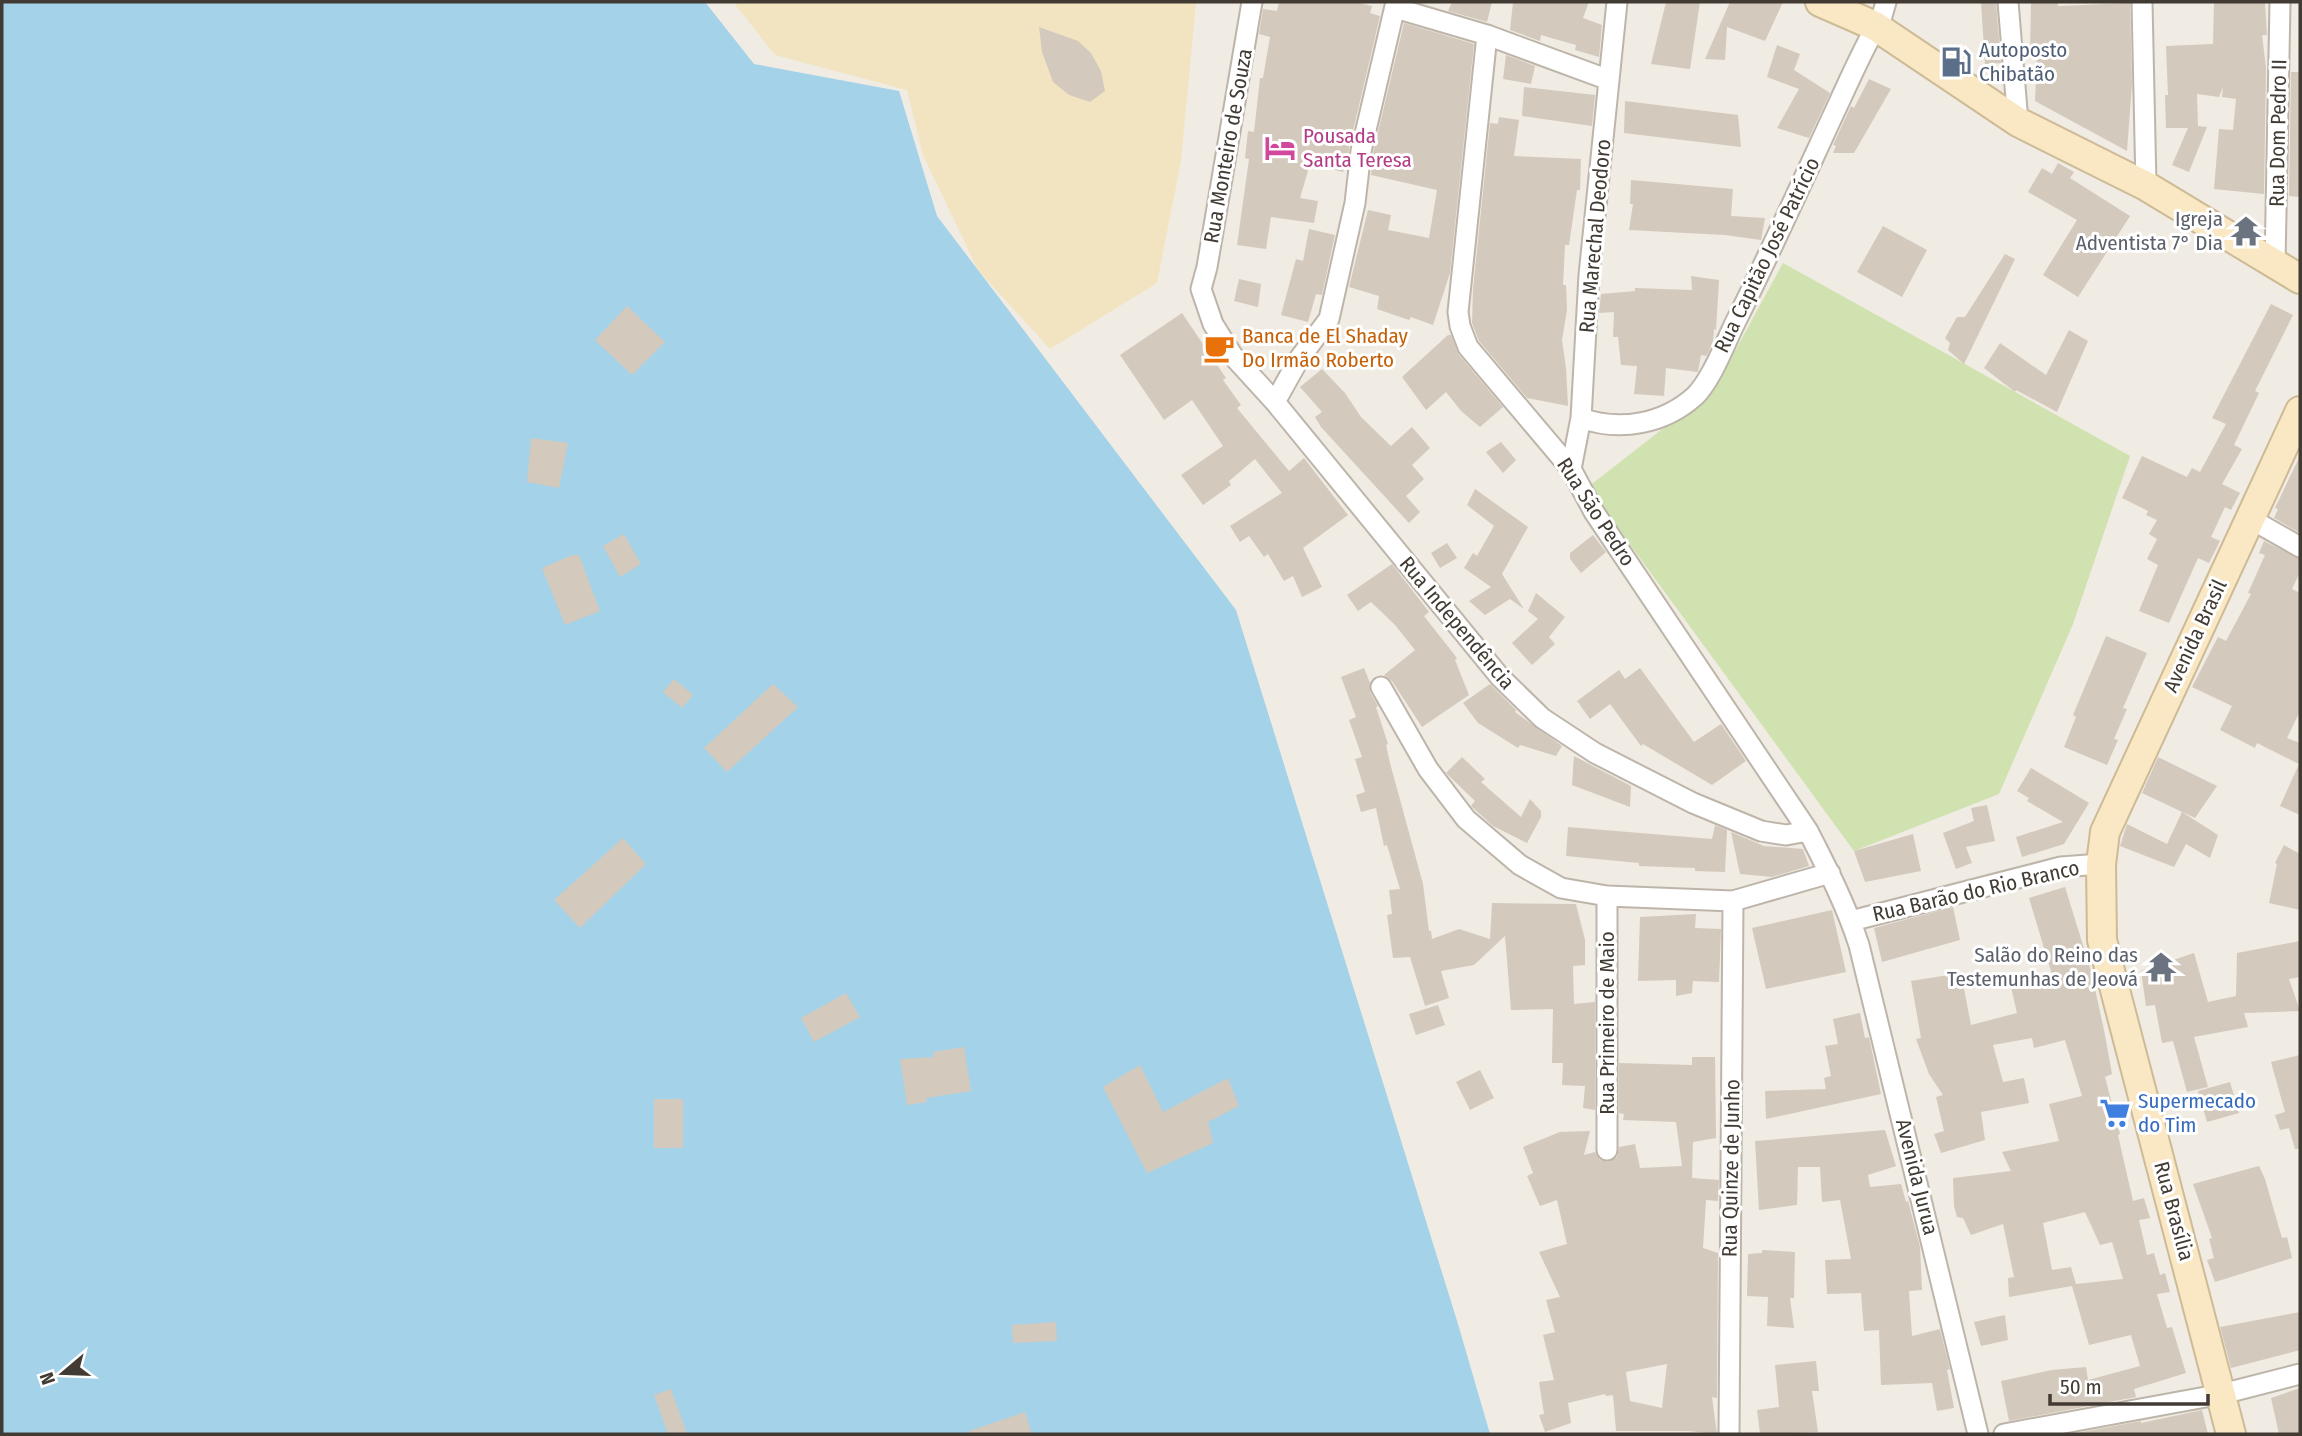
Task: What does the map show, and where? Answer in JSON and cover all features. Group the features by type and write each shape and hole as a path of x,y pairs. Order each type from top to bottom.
{"street":[{"name":"Rua Monteiro de Souza","path":"1200,289 1207,267 1252,2"},
{"name":"Rua Marechal Deodoro","path":"1571,469 1581,418 1589,275 1617,2"},
{"path":"1820,2 1880,14 2018,122 2146,186 2300,279"},
{"path":"2008,2 2018,122"},
{"path":"2142,2 2146,186"},
{"name":"Rua Dom Pedro II","path":"2275,264 2280,2"},
{"path":"1275,402 1299,359 1329,319 1355,203 1361,151 1395,5 1487,35 1609,80"},
{"name":"Rua Capitão José Patrício","path":"1581,418 1600,425 1652,420 1668,416 1697,394 1708,379 1755,283 1880,14"},
{"name":"Rua São Pedro","path":"1487,35 1458,312 1468,347 1571,469 1594,512 1808,831 1851,921"},
{"name":"Rua Independência","path":"1200,289 1213,324 1233,356 1275,402 1500,677 1542,718 1595,754 1693,803 1761,831 1786,835 1808,831"},
{"name":"Avenida Brasil","path":"2101,864 2105,832 2300,411"},
{"path":"2249,518 2300,547"},
{"path":"1381,687 1428,769 1466,819 1520,865 1561,888 1607,896 1733,901 1830,873"},
{"name":"Rua Barão do Rio Branco","path":"1851,921 2060,867 2101,864"},
{"name":"Rua Brasília","path":"2101,864 2102,940 2231,1434"},
{"name":"Rua Primeiro de Maio","path":"1607,896 1607,1150"},
{"name":"Rua Quinze de Junho","path":"1729,1434 1733,901"},
{"name":"Avenida Jurua","path":"1851,921 1887,1055 1978,1434"},
{"path":"2004,1434 2222,1394 2300,1374"}],"green space":[{"path":"1783,263 2130,456 2073,624 1999,794 1854,851 1588,487 1715,388"}],"sand":[{"path":"733,2 1196,2 1181,161 1157,283 1050,349 978,270 923,155 907,90 775,55"}],"water":[{"path":"2,2 705,2 754,64 899,91 937,216 1236,610 1490,1434 2,1434"}],"building":[{"path":"1279,2 1355,2 1372,6 1370,13 1380,16 1349,148 1347,169 1343,172 1310,164 1300,198 1318,201 1314,223 1271,217 1266,249 1237,245 1249,159 1245,158 1248,131 1254,132 1260,78 1263,78 1270,37 1259,34 1263,9 1277,11"},
{"path":"1452,2 1492,2 1487,22 1448,11"},
{"path":"1513,2 1589,2 1583,18 1602,25 1599,57 1575,50 1576,45 1541,35 1540,41 1510,30"},
{"path":"1666,2 1700,2 1690,69 1651,64"},
{"path":"1730,2 1783,2 1765,41 1727,27 1725,60 1705,59"},
{"path":"1981,2 1996,2 2001,63 1985,64"},
{"path":"2031,2 2058,2 2058,6 2130,3 2132,83 2127,151 2035,101 2037,59 2030,59"},
{"path":"2214,2 2265,2 2267,35 2262,35 2266,68 2264,194 2214,189 2219,129 2233,130 2236,99 2222,97 2223,87 2219,97 2197,94 2198,126 2207,127 2189,172 2172,165 2188,128 2166,128 2166,46 2213,44"},
{"path":"1404,23 1474,44 1450,273 1433,325 1377,309 1379,296 1349,287 1368,210 1391,215 1388,230 1429,238 1437,190 1371,175 1373,153"},
{"path":"1039,27 1078,41 1091,53 1101,71 1105,91 1090,102 1069,95 1053,82 1042,52"},
{"path":"1777,45 1800,54 1794,70 1830,93 1809,138 1777,128 1799,89 1767,77"},
{"path":"1506,55 1535,66 1531,84 1503,79"},
{"path":"2291,72 2300,72 2300,197 2289,196"},
{"path":"1869,79 1891,89 1854,153 1833,153 1836,146 1833,145 1851,106 1854,108"},
{"path":"1524,87 1595,95 1592,126 1522,116"},
{"path":"1625,101 1738,115 1741,147 1624,133"},
{"path":"1499,117 1519,120 1514,156 1581,159 1580,190 1577,190 1569,245 1565,245 1563,285 1566,285 1567,310 1562,340 1568,406 1527,398 1479,341 1472,323 1490,123 1498,124"},
{"path":"2058,163 2074,172 2070,178 2130,216 2078,297 2043,275 2077,220 2028,192 2042,168 2052,174"},
{"path":"1631,180 1733,189 1731,216 1765,218 1761,240 1725,235 1629,230 1633,204 1630,204"},
{"path":"1883,226 1927,250 1902,297 1857,272"},
{"path":"1309,229 1335,235 1322,295 1316,294 1308,322 1281,315 1296,259 1303,261"},
{"path":"2005,254 2015,259 1964,364 1948,350 1950,343 1945,338 1957,317 1965,317"},
{"path":"1691,276 1719,280 1716,330 1714,329 1708,353 1706,356 1701,355 1698,372 1666,368 1664,396 1634,394 1637,366 1621,365 1618,337 1613,337 1614,312 1599,313 1601,294 1635,291 1635,288 1692,290"},
{"path":"1239,279 1261,284 1258,307 1234,301"},
{"path":"2271,304 2293,315 2255,391 2259,393 2234,445 2242,449 2222,484 2240,493 2231,510 2225,507 2211,537 2220,541 2209,563 2198,558 2169,623 2139,611 2158,565 2147,559 2157,539 2149,534 2157,520 2146,515 2148,511 2122,498 2142,456 2187,477 2192,468 2200,472 2226,424 2212,418"},
{"path":"627,306 665,342 632,375 595,340"},
{"path":"1182,313 1226,378 1223,380 1241,405 1237,408 1289,471 1304,458 1348,515 1303,548 1322,587 1302,597 1293,576 1284,581 1268,554 1264,557 1249,536 1240,542 1230,526 1282,493 1255,459 1229,481 1231,485 1203,505 1181,475 1223,446 1192,400 1164,420 1120,355"},
{"path":"2069,330 2088,341 2057,412 2016,390 2015,392 1984,368 2000,343 2046,375"},
{"path":"1451,335 1459,355 1503,407 1480,427 1461,411 1446,392 1426,410 1402,377"},
{"path":"1322,369 1345,393 1361,417 1391,446 1412,427 1430,448 1412,465 1424,479 1406,496 1420,512 1409,523 1321,427 1315,417 1322,412 1300,387"},
{"path":"531,438 568,443 559,488 527,482"},
{"path":"1501,442 1516,460 1503,473 1486,452"},
{"path":"2300,456 2300,533 2274,518 2278,509 2275,508"},
{"path":"1475,489 1528,527 1502,574 1524,609 1510,599 1485,615 1469,601 1491,587 1464,568 1473,553 1477,556 1494,526 1467,505"},
{"path":"624,534 641,564 620,577 603,546"},
{"path":"1593,535 1606,552 1581,573 1570,559 1570,553"},
{"path":"2264,541 2300,559 2300,572 2292,589 2300,593 2300,711 2287,738 2300,743 2300,815 2280,806 2299,764 2257,743 2255,748 2220,730 2232,706 2192,687 2218,637 2226,641 2251,594 2248,593 2265,555 2259,553"},
{"path":"1447,543 1457,558 1440,568 1431,553"},
{"path":"572,555 579,555 600,611 565,625 542,568"},
{"path":"1392,564 1429,612 1424,616 1457,658 1455,660 1469,695 1422,727 1392,681 1384,675 1415,650 1395,625 1371,602 1358,611 1347,595"},
{"path":"1536,593 1565,617 1549,637 1555,644 1532,665 1512,643 1538,619 1528,611"},
{"path":"2106,636 2147,653 2123,708 2127,709 2114,739 2118,740 2107,765 2064,747 2076,717 2073,715"},
{"path":"1364,668 1388,744 1390,763 1423,884 1432,939 1459,929 1490,939 1492,903 1576,904 1585,940 1585,965 1573,966 1574,1004 1595,1002 1595,1110 1583,1108 1585,1086 1562,1085 1563,1063 1552,1063 1553,1009 1511,1010 1505,936 1474,965 1441,971 1449,998 1425,1006 1410,957 1393,958 1387,915 1392,914 1389,890 1400,889 1387,845 1384,846 1376,808 1361,812 1356,795 1365,792 1355,759 1362,757 1349,720 1356,717 1341,677"},
{"path":"1640,668 1694,742 1721,724 1746,761 1712,785 1643,744 1641,746 1610,704 1590,719 1577,701 1619,670 1625,679"},
{"path":"674,679 693,695 682,708 663,692"},
{"path":"773,684 798,707 727,772 704,748"},
{"path":"1490,684 1515,712 1562,746 1556,756 1520,745 1518,748 1478,723 1463,703"},
{"path":"1574,756 1631,786 1630,807 1572,785"},
{"path":"1462,757 1485,779 1481,782 1521,817 1530,799 1541,811 1541,817 1527,843 1493,826 1471,806 1475,801 1446,773"},
{"path":"2158,757 2217,786 2195,818 2142,793"},
{"path":"2031,768 2089,803 2064,844 2022,857 2016,837 2063,822 2027,801 2029,798 2017,791"},
{"path":"1987,805 1995,841 1966,847 1972,863 1956,869 1943,833 1974,821 1971,808"},
{"path":"2182,812 2218,835 2210,858 2186,844 2174,867 2120,846 2127,824 2167,844"},
{"path":"1715,825 1727,830 1725,872 1639,866 1639,863 1566,856 1568,827 1712,839"},
{"path":"1731,832 1764,846 1803,849 1809,866 1772,877 1740,874"},
{"path":"1913,834 1921,871 1865,882 1854,851"},
{"path":"623,838 646,864 580,928 554,900"},
{"path":"2284,845 2300,854 2300,910 2269,903 2277,864 2275,863"},
{"path":"2065,887 2091,971 2104,1030 2112,1074 2105,1077 2133,1201 2144,1198 2150,1218 2139,1220 2147,1255 2154,1253 2160,1275 2165,1273 2170,1292 2157,1294 2167,1328 2172,1327 2186,1373 2134,1389 2136,1397 2009,1421 2001,1381 2052,1370 2086,1367 2088,1380 2140,1366 2131,1335 2089,1345 2072,1286 2009,1297 2008,1278 2014,1277 2003,1224 1971,1235 1963,1218 1957,1217 1954,1206 1953,1178 2011,1171 2002,1152 2059,1141 2049,1104 2082,1096 2065,1040 2034,1048 2032,1038 1993,1045 2003,1082 2024,1078 2029,1103 1981,1112 1985,1140 1941,1153 1934,1134 1944,1131 1936,1097 1943,1095 1929,1074 1916,1039 1921,1038 1911,981 1961,973 1971,1025 2017,1013 2010,983 2053,978 2029,898","holes":["2085,1212 2100,1245 2112,1242 2123,1279 2076,1284 2071,1267 2052,1270 2043,1223"]},
{"path":"1953,907 1960,940 1882,962 1874,928"},
{"path":"1832,910 1846,972 1766,989 1752,928"},
{"path":"1696,914 1695,928 1721,929 1719,982 1693,981 1692,993 1676,996 1676,980 1638,981 1640,917"},
{"path":"2300,941 2300,977 2289,979 2300,1011 2244,1013 2248,1027 2194,1037 2208,1087 2187,1092 2173,1041 2162,1043 2155,1005 2146,1006 2141,971 2194,953 2208,1002 2236,996 2237,953"},
{"path":"846,993 860,1017 814,1042 801,1018"},
{"path":"1438,1005 1445,1025 1416,1035 1409,1014"},
{"path":"1860,1013 1865,1038 1869,1037 1881,1094 1766,1119 1765,1091 1826,1089 1824,1078 1831,1076 1825,1046 1838,1044 1833,1019"},
{"path":"964,1047 971,1091 926,1098 927,1102 907,1105 900,1059 934,1057 933,1052"},
{"path":"2300,1055 2300,1149 2295,1149 2289,1128 2280,1130 2275,1115 2285,1112 2271,1062"},
{"path":"1692,1057 1715,1057 1716,1138 1693,1142 1692,1178 1719,1180 1718,1201 1706,1200 1703,1248 1718,1253 1717,1398 1712,1397 1717,1434 1689,1431 1616,1431 1613,1395 1605,1394 1568,1403 1571,1423 1545,1432 1539,1415 1544,1414 1539,1382 1554,1380 1543,1335 1555,1332 1546,1300 1560,1297 1539,1252 1567,1244 1557,1200 1540,1206 1527,1176 1533,1173 1523,1147 1560,1132 1590,1131 1584,1155 1595,1152 1600,1160 1608,1162 1617,1157 1619,1147 1635,1144 1640,1168 1682,1166 1676,1122 1623,1120 1624,1114 1619,1113 1619,1063 1692,1065","holes":["1667,1364 1662,1408 1630,1401 1626,1372"]},
{"path":"1140,1065 1163,1112 1228,1078 1239,1106 1208,1122 1213,1143 1147,1173 1103,1087"},
{"path":"1480,1070 1494,1098 1470,1110 1456,1082"},
{"path":"2230,1082 2239,1113 2207,1122 2198,1091"},
{"path":"654,1099 683,1099 683,1148 654,1148"},
{"path":"1885,1130 1896,1166 1868,1175 1870,1187 1901,1184 1906,1202 1908,1201 1920,1247 1922,1290 1909,1291 1912,1336 1940,1329 1950,1369 1947,1370 1954,1408 1937,1411 1932,1383 1881,1385 1879,1330 1864,1331 1861,1293 1827,1294 1825,1260 1851,1259 1840,1200 1822,1202 1820,1167 1798,1167 1797,1205 1759,1210 1755,1141"},
{"path":"2259,1166 2282,1238 2287,1237 2292,1258 2215,1282 2207,1260 2214,1258 2209,1239 2212,1238 2193,1184"},
{"path":"1762,1250 1795,1252 1794,1298 1790,1298 1794,1328 1767,1326 1768,1297 1747,1296 1748,1254 1762,1253"},
{"path":"2300,1312 2300,1350 2231,1368 2220,1327"},
{"path":"2005,1315 2008,1340 1981,1346 1974,1322"},
{"path":"1056,1322 1057,1341 1013,1343 1012,1325"},
{"path":"1816,1361 1819,1391 1812,1391 1818,1432 1760,1434 1757,1410 1779,1407 1775,1365"},
{"path":"2300,1388 2300,1434 2279,1434 2271,1398"},
{"path":"671,1389 687,1434 668,1434 654,1395"},
{"path":"2202,1410 2208,1434 2071,1434 2141,1423"},
{"path":"1025,1412 1032,1434 970,1434 969,1431"}],"place":[{"name":"Autoposto Chibatão","path":"1956,62"},
{"name":"Pousada Santa Teresa","path":"1280,148"},
{"name":"Igreja Adventista 7° Dia","path":"2246,231"},
{"name":"Banca de El Shaday Do Irmão Roberto","path":"1219,348"},
{"name":"Salão do Reino das Testemunhas de Jeová","path":"2161,967"},
{"name":"Supermecado do Tim","path":"2115,1113"}]}
